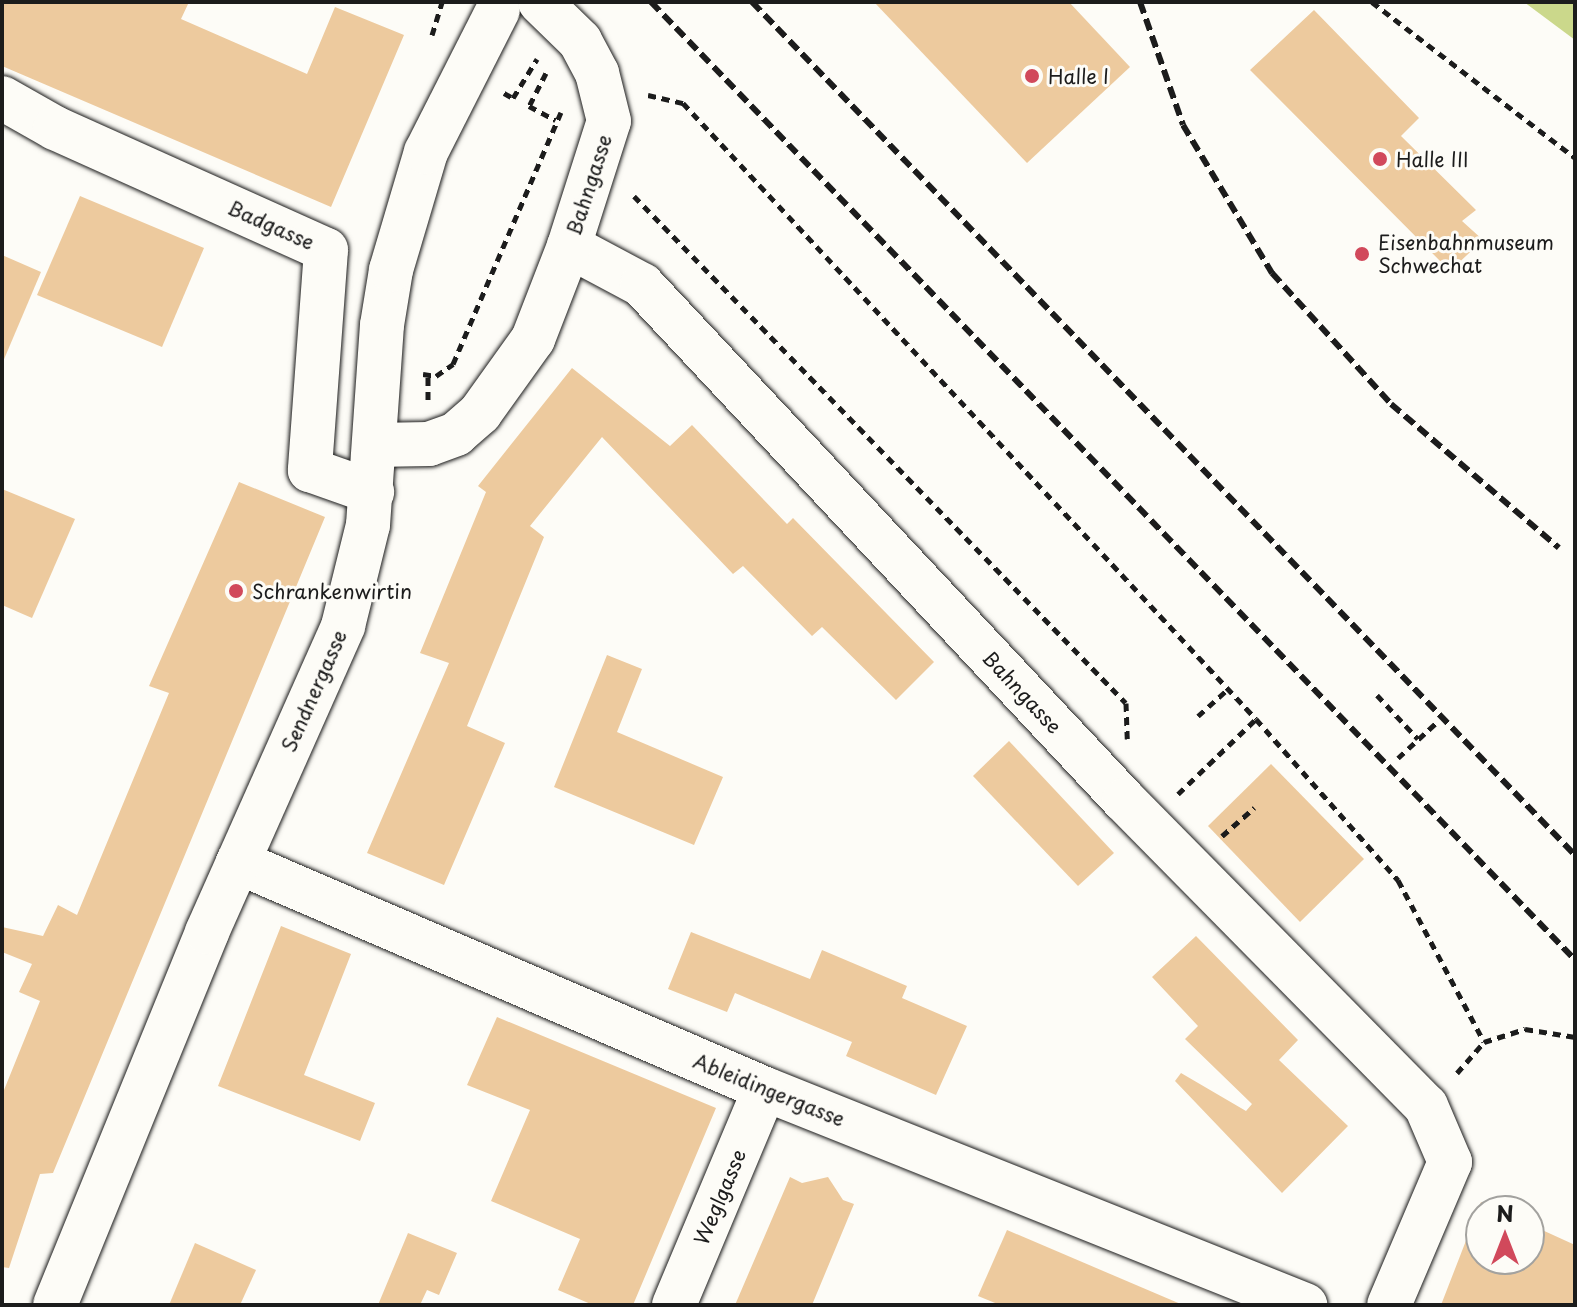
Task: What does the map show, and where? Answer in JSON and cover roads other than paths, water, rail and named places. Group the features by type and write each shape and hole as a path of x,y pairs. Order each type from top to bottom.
{"street":[{"name":"Bahngasse","path":"374,445 429,444 456,434 480,413 533,339 569,246 605,147 609,121 605,98 580,41 540,2"},
{"name":"Sendnergasse","path":"55,1305 238,862 343,626 365,548 372,492 382,325 407,210 451,95 498,10"},
{"name":"Badgasse","path":"2,98 55,128 326,250 310,470 372,492"},
{"name":"Bahngasse","path":"569,246 642,285 1124,800 1426,1106 1450,1162 1389,1305"},
{"name":"Ableidingergasse","path":"238,862 765,1089 1305,1305"},
{"name":"Weglgasse","path":"674,1305 765,1089"}],"railway":[{"path":"651,2 1575,960"},
{"path":"752,2 1575,855"},
{"path":"1140,2 1183,125 1272,273 1391,404 1559,548"}],"place":[{"name":"Halle I","path":"1032,76"},
{"name":"Halle III","path":"1380,159"},
{"name":"Eisenbahnmuseum Schwechat","path":"1362,254"},
{"name":"Schrankenwirtin","path":"236,591"}]}
